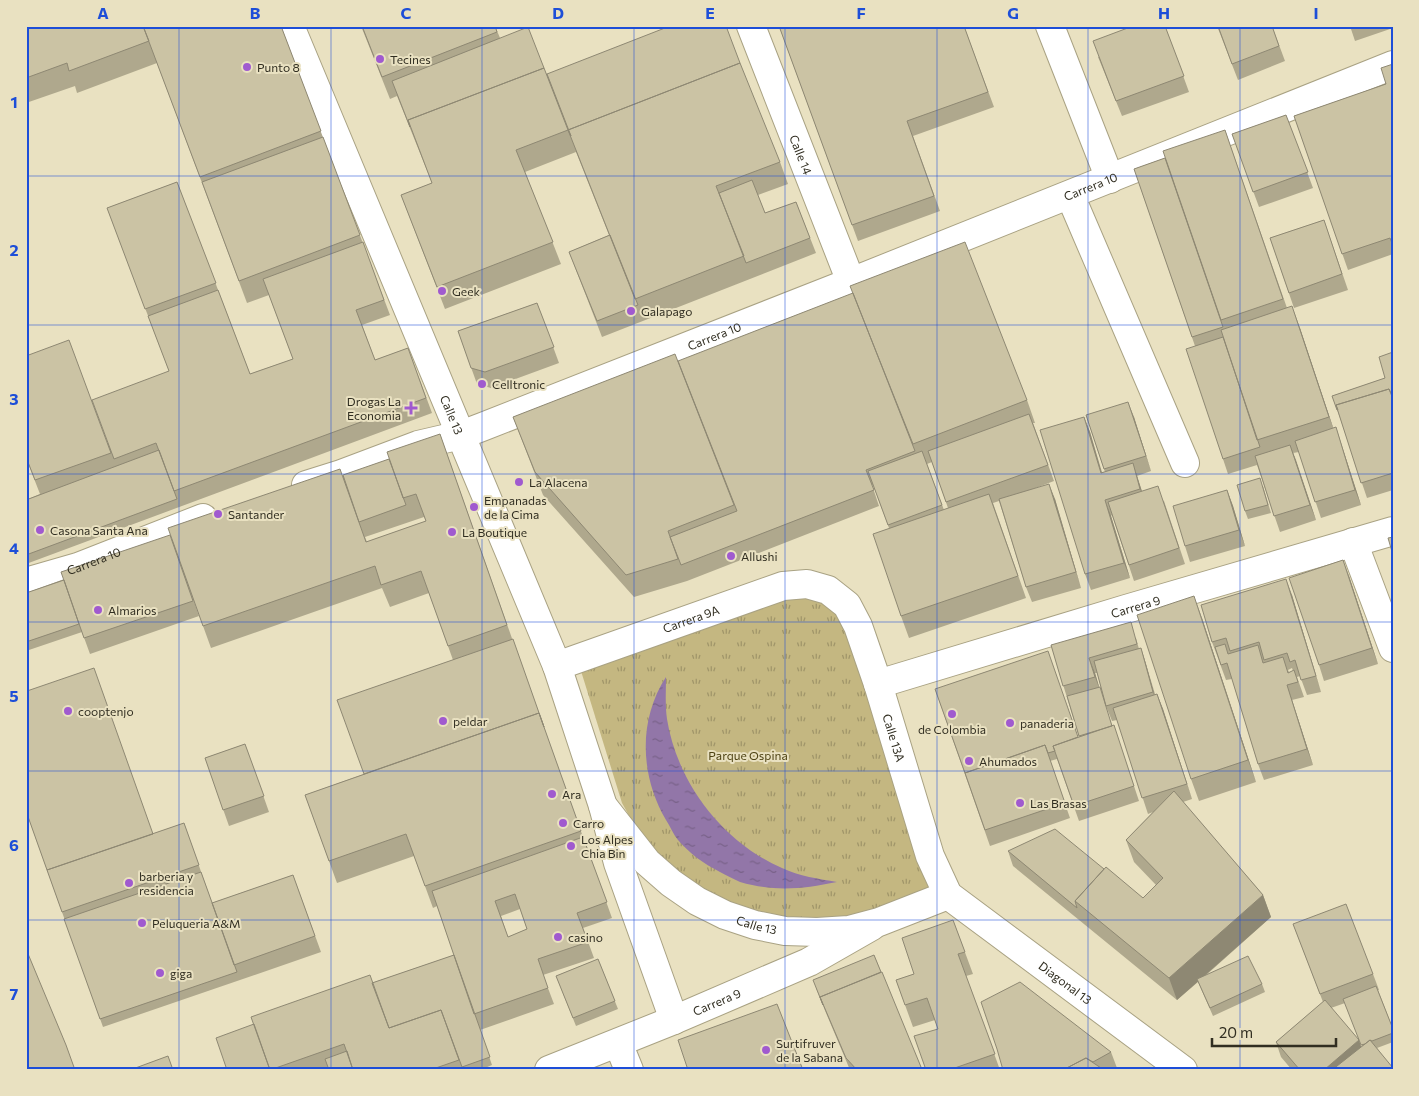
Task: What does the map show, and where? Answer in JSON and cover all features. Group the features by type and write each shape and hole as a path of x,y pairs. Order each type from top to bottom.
{"street":[{"name":"Calle 13","path":"290,26 557,666 603,806 618,863 674,1020"},
{"name":"Calle 14","path":"751,26 851,282"},
{"path":"1050,26 1110,179"},
{"name":"Carrera 10","path":"286,491 341,474 418,445 461,435 851,282 1393,65"},
{"path":"1070,194 1185,463"},
{"name":"Carrera 10","path":"26,582 78,567 154,536 223,511"},
{"name":"Carrera 9","path":"878,684 1393,531"},
{"path":"1353,542 1393,648"},
{"name":"Carrera 9A","path":"557,666 784,586 807,584 828,590"},
{"name":"Calle 13A","path":"828,590 847,605 858,626 878,684 930,856 948,894"},
{"name":"Calle 13","path":"603,806 647,862 671,883 697,901 725,915 754,925 785,931 825,932 849,930 879,922 948,894"},
{"name":"Diagonal 13","path":"948,894 1183,1070"},
{"name":"Carrera 9","path":"549,1070 674,1020 809,962 879,922"},
{"path":"618,1042 629,1070"}],"green space":[{"name":"Parque Ospina","path":"790,597 814,598 829,607 841,621 857,655 930,890 877,916 839,919 800,918 751,912 719,899 659,861 637,830 622,803 581,671"}],"water":[{"path":"666,677 666,714 672,742 692,787 706,807 740,843 760,857 795,873 837,882 777,888 740,882 703,862 678,840 657,803 647,767 647,730 651,711"}],"building":[{"path":"26,26 143,26 149,41 69,71 67,63 26,78"},
{"path":"143,26 281,26 321,131 200,177"},
{"path":"362,26 495,26 497,32 382,77"},
{"path":"670,26 726,26 740,63 569,130 547,74"},
{"path":"779,26 964,26 988,92 907,121 934,196 852,225"},
{"path":"1133,26 1165,26 1184,76 1116,101 1093,41"},
{"path":"1218,26 1272,26 1279,46 1232,64"},
{"path":"528,27 544,68 408,120 410,127 392,81"},
{"path":"740,63 780,162 716,186 744,256 635,299 568,130"},
{"path":"1393,64 1393,246 1390,238 1342,254 1294,116 1386,84 1381,68"},
{"path":"544,68 568,130 516,150 553,242 437,287 401,195 432,183 408,120"},
{"path":"1286,115 1308,172 1253,192 1232,134"},
{"path":"1225,130 1283,299 1221,320 1163,151"},
{"path":"323,137 360,235 239,281 202,182"},
{"path":"1165,158 1223,327 1192,337 1134,169"},
{"path":"752,180 765,213 796,202 810,238 746,263 719,193"},
{"path":"177,182 216,283 145,309 107,208"},
{"path":"1324,220 1342,274 1289,293 1270,238"},
{"path":"610,235 638,305 597,321 569,252"},
{"path":"363,242 384,300 356,310 375,360 408,348 426,398 174,491 156,443 114,459 92,400 169,371 148,316 218,290 250,374 293,359 263,279"},
{"path":"965,242 1027,400 913,444 850,286"},
{"path":"853,293 915,451 866,470 874,490 681,565 670,537 737,511 678,361"},
{"path":"537,303 554,347 485,372 471,368 458,331"},
{"path":"1292,306 1329,417 1257,440 1221,330"},
{"path":"1223,337 1260,447 1223,459 1186,349"},
{"path":"69,340 111,453 35,480 26,457 26,356"},
{"path":"1393,352 1393,392 1391,393 1389,389 1336,405 1337,410 1332,396 1385,378 1379,357"},
{"path":"675,354 734,505 668,531 678,559 626,575 535,472 513,417"},
{"path":"1389,389 1393,399 1393,473 1361,483 1336,405"},
{"path":"1128,402 1146,456 1104,469 1086,415"},
{"path":"1029,414 1048,465 946,502 928,451"},
{"path":"1084,417 1101,473 1133,463 1140,489 1105,500 1124,563 1085,574 1040,430"},
{"path":"1336,427 1355,490 1315,502 1295,441"},
{"path":"440,434 507,625 448,646 421,571 381,585 375,566 203,626 168,528 340,469 366,542 426,521 416,494 403,498 387,452"},
{"path":"1290,445 1310,505 1274,516 1255,456"},
{"path":"159,450 177,499 26,555 26,500"},
{"path":"922,451 942,505 888,525 868,471"},
{"path":"389,459 406,505 359,522 343,475"},
{"path":"1260,478 1268,505 1245,511 1237,485"},
{"path":"1049,484 1076,572 1026,587 999,499"},
{"path":"1158,486 1179,548 1129,565 1108,502"},
{"path":"1227,490 1239,530 1185,546 1173,506"},
{"path":"989,494 1018,576 901,616 873,534"},
{"path":"170,535 193,601 84,638 61,572"},
{"path":"1393,537 1393,555 1388,538"},
{"path":"1343,560 1372,648 1319,665 1289,578"},
{"path":"1286,579 1316,676 1301,680 1295,660 1290,662 1287,653 1264,660 1259,642 1230,651 1226,638 1212,642 1201,605"},
{"path":"64,580 79,624 26,642 26,593"},
{"path":"1194,596 1248,760 1191,779 1137,615"},
{"path":"1131,622 1137,644 1089,658 1095,677 1063,686 1051,645"},
{"name":"peldar","path":"513,639 544,727 539,713 364,774 337,700"},
{"path":"1225,644 1228,654 1258,645 1263,663 1283,657 1288,673 1294,670 1298,682 1287,685 1307,749 1258,764 1227,663 1221,665 1215,647"},
{"path":"1141,648 1153,692 1106,706 1094,661"},
{"name":"panaderia","path":"1048,651 1078,737 1053,746 1055,751 1048,753 1045,745 965,773 935,689"},
{"path":"94,668 153,834 47,870 26,811 26,690"},
{"path":"1100,687 1112,726 1079,736 1067,696"},
{"path":"1157,694 1187,784 1142,798 1113,708"},
{"path":"539,713 581,831 425,886 406,834 329,861 305,795"},
{"path":"1114,725 1134,786 1074,806 1053,746"},
{"path":"245,744 264,796 223,810 205,758"},
{"name":"Las Brasas","path":"1045,745 1065,803 985,830 965,773"},
{"path":"1174,791 1263,895 1169,978 1075,901 1106,867 1143,898 1163,878 1126,840"},
{"name":"barberia y residencia","path":"184,823 199,865 62,912 47,870"},
{"path":"1055,829 1104,869 1075,901 1077,908 1008,851"},
{"path":"583,837 607,902 577,913 588,942 538,959 548,988 474,1014 432,891","holes":["515,894 527,929 508,937 495,901"]},
{"path":"201,872 237,972 100,1019 64,919"},
{"path":"293,875 315,936 234,965 212,903"},
{"path":"1346,904 1373,974 1320,994 1293,924"},
{"path":"953,920 965,952 958,954 995,1054 949,1070 926,1070 914,1036 938,1029 927,998 905,1005 896,980 914,974 902,938"},
{"path":"26,949 66,1045 75,1070 26,1070"},
{"path":"454,955 490,1057 462,1067 441,1010 389,1028 372,983"},
{"path":"874,955 881,972 820,997 823,1005 813,980"},
{"path":"1248,956 1262,984 1210,1008 1197,979"},
{"path":"598,959 615,1001 573,1018 556,976"},
{"path":"882,972 921,1067 912,1070 857,1070 846,1058 820,997"},
{"path":"370,975 389,1028 441,1010 459,1060 430,1070 353,1070 344,1044 270,1070 251,1017"},
{"path":"1020,982 1111,1052 1093,1062 1086,1058 1063,1070 1003,1070 981,1002"},
{"path":"1376,986 1393,1033 1372,1041 1370,1040 1361,1045 1343,999"},
{"path":"1325,1000 1359,1040 1324,1070 1300,1070 1276,1042"},
{"path":"777,1004 803,1070 688,1070 678,1040"},
{"path":"254,1024 270,1070 227,1070 216,1038"},
{"path":"1370,1040 1393,1070 1332,1070"},
{"path":"347,1051 353,1070 329,1070 325,1059"},
{"path":"168,1056 173,1070 130,1070"},
{"path":"1086,1058 1104,1070 1063,1070"}],"place":[{"name":"Tecines","path":"380,59"},
{"name":"Punto 8","path":"247,67"},
{"name":"Geek","path":"442,291"},
{"name":"Galapago","path":"631,311"},
{"name":"Celltronic","path":"482,384"},
{"name":"Drogas La Economia","path":"411,408"},
{"name":"La Alacena","path":"519,482"},
{"name":"Empanadas de la Cima","path":"474,507"},
{"name":"Santander","path":"218,514"},
{"name":"Casona Santa Ana","path":"40,530"},
{"name":"La Boutique","path":"452,532"},
{"name":"Allushi","path":"731,556"},
{"name":"Almarios","path":"98,610"},
{"name":"cooptenjo","path":"68,711"},
{"name":"de Colombia","path":"952,714"},
{"name":"peldar","path":"443,721"},
{"name":"panaderia","path":"1010,723"},
{"name":"Ahumados","path":"969,761"},
{"name":"Ara","path":"552,794"},
{"name":"Las Brasas","path":"1020,803"},
{"name":"Carro","path":"563,823"},
{"name":"Los Alpes Chia Bin","path":"571,846"},
{"name":"barberia y residencia","path":"129,883"},
{"name":"Peluqueria A&M","path":"142,923"},
{"name":"casino","path":"558,937"},
{"name":"giga","path":"160,973"},
{"name":"Surtifruver de la Sabana","path":"766,1050"}]}
